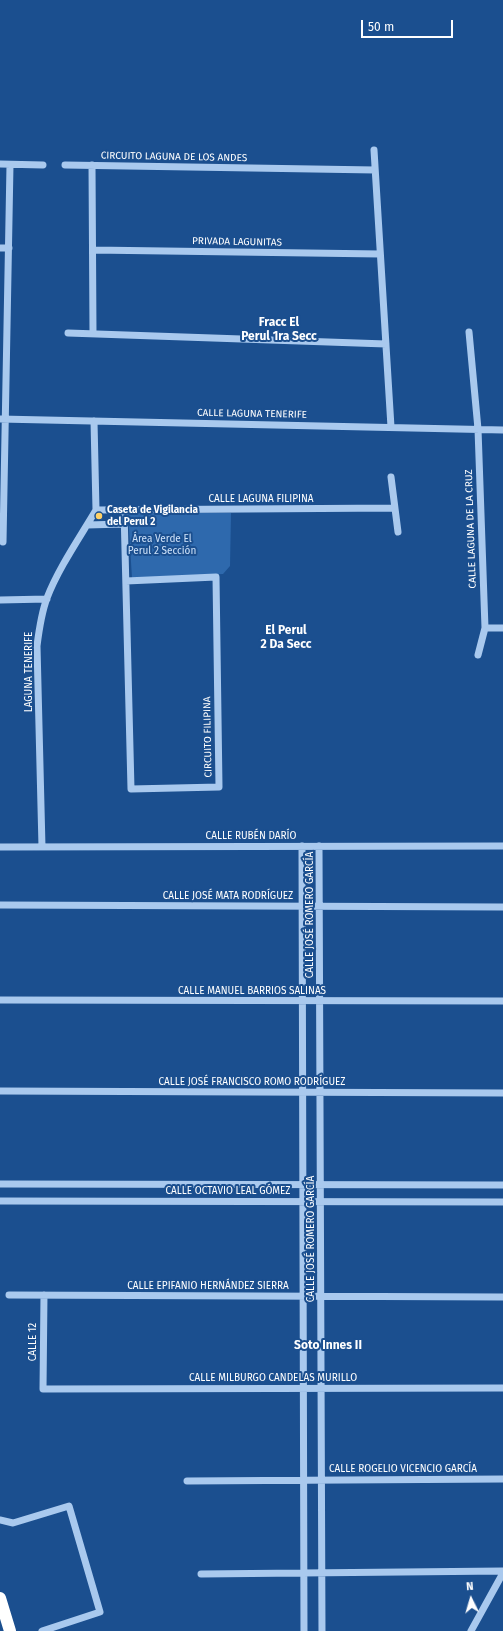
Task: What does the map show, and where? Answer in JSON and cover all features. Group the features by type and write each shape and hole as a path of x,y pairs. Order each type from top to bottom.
{"highway":[{"path":"0,1598 10,1631"}],"street":[{"path":"374,150 391,427"},
{"path":"0,164 43,165"},
{"path":"3,542 4,334 9,248 10,165"},
{"path":"65,165 92,165"},
{"name":"CIRCUITO LAGUNA DE LOS ANDES","path":"93,334 92,165 375,170"},
{"path":"0,248 9,248"},
{"name":"PRIVADA LAGUNITAS","path":"93,250 380,254"},
{"name":"CALLE LAGUNA DE LA CRUZ","path":"470,332 478,430 485,628 478,655"},
{"path":"68,333 386,344"},
{"name":"CALLE LAGUNA TENERIFE","path":"3,419 503,430"},
{"path":"94,421 96,510"},
{"path":"391,477 398,532"},
{"name":"CALLE LAGUNA FILIPINA","path":"96,510 395,508"},
{"name":"LAGUNA TENERIFE","path":"42,847 38,646 41,620 53,585 96,510"},
{"name":"CIRCUITO FILIPINA","path":"124,510 131,789 219,787 216,576 126,581"},
{"path":"88,525 124,524"},
{"path":"0,600 47,599"},
{"path":"485,628 503,628"},
{"name":"CALLE JOSÉ ROMERO GARCÍA","path":"302,846 304,1631"},
{"name":"CALLE JOSÉ ROMERO GARCÍA","path":"320,846 322,1631"},
{"name":"CALLE RUBÉN DARÍO","path":"0,847 503,846"},
{"name":"CALLE JOSÉ MATA RODRÍGUEZ","path":"0,905 503,907"},
{"name":"CALLE MANUEL BARRIOS SALINAS","path":"0,1000 503,1001"},
{"name":"CALLE JOSÉ FRANCISCO ROMO RODRÍGUEZ","path":"0,1091 503,1093"},
{"name":"CALLE OCTAVIO LEAL GÓMEZ","path":"0,1184 503,1185"},
{"name":"CALLE OCTAVIO LEAL GÓMEZ","path":"0,1201 503,1202"},
{"name":"CALLE EPIFANIO HERNÁNDEZ SIERRA","path":"9,1295 503,1297"},
{"name":"CALLE 12","path":"43,1389 44,1295"},
{"name":"CALLE MILBURGO CANDELAS MURILLO","path":"43,1389 503,1388"},
{"name":"CALLE ROGELIO VICENCIO GARCÍA","path":"187,1481 503,1478"},
{"path":"0,1520 13,1523 69,1506 100,1612 42,1631"},
{"path":"200,1574 503,1572 471,1631"}],"green space":[{"name":"Área Verde El Perul 2 Sección","path":"128,513 231,513 230,566 223,574 132,578"}],"place":[{"name":"Caseta de Vigilancia del Perul 2","path":"99,516"}],"district":[{"name":"Fracc El Perul 1ra Secc","path":"279,330"},
{"name":"El Perul 2 Da Secc","path":"286,638"},
{"name":"Soto Innes II","path":"328,1346"}]}
